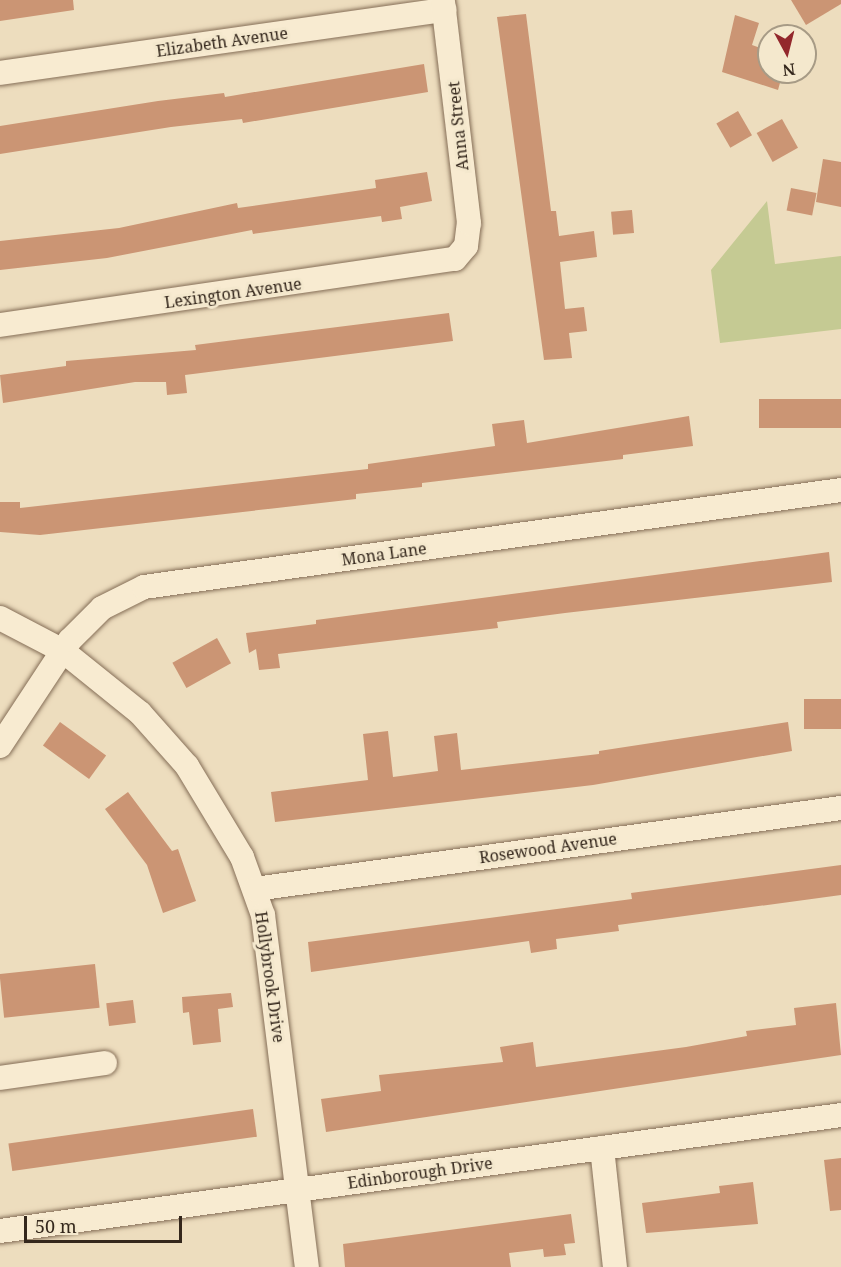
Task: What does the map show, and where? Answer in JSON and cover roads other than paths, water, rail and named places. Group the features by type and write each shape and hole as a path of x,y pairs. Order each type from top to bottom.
{"street":[{"name":"Elizabeth Avenue","path":"0,73 444,5"},
{"name":"Anna Street","path":"444,5 469,223 463,252"},
{"name":"Lexington Avenue","path":"0,326 448,261 463,252"},
{"name":"Mona Lane","path":"0,746 63,651 102,608 144,587 841,490"},
{"name":"Hollybrook Drive","path":"0,618 63,651 117,691 187,766 227,829 255,889 263,915 307,1267"},
{"name":"Rosewood Avenue","path":"255,889 841,808"},
{"path":"0,1078 105,1063"},
{"name":"Edinborough Drive","path":"0,1232 841,1115"},
{"path":"602,1148 615,1267"}]}
